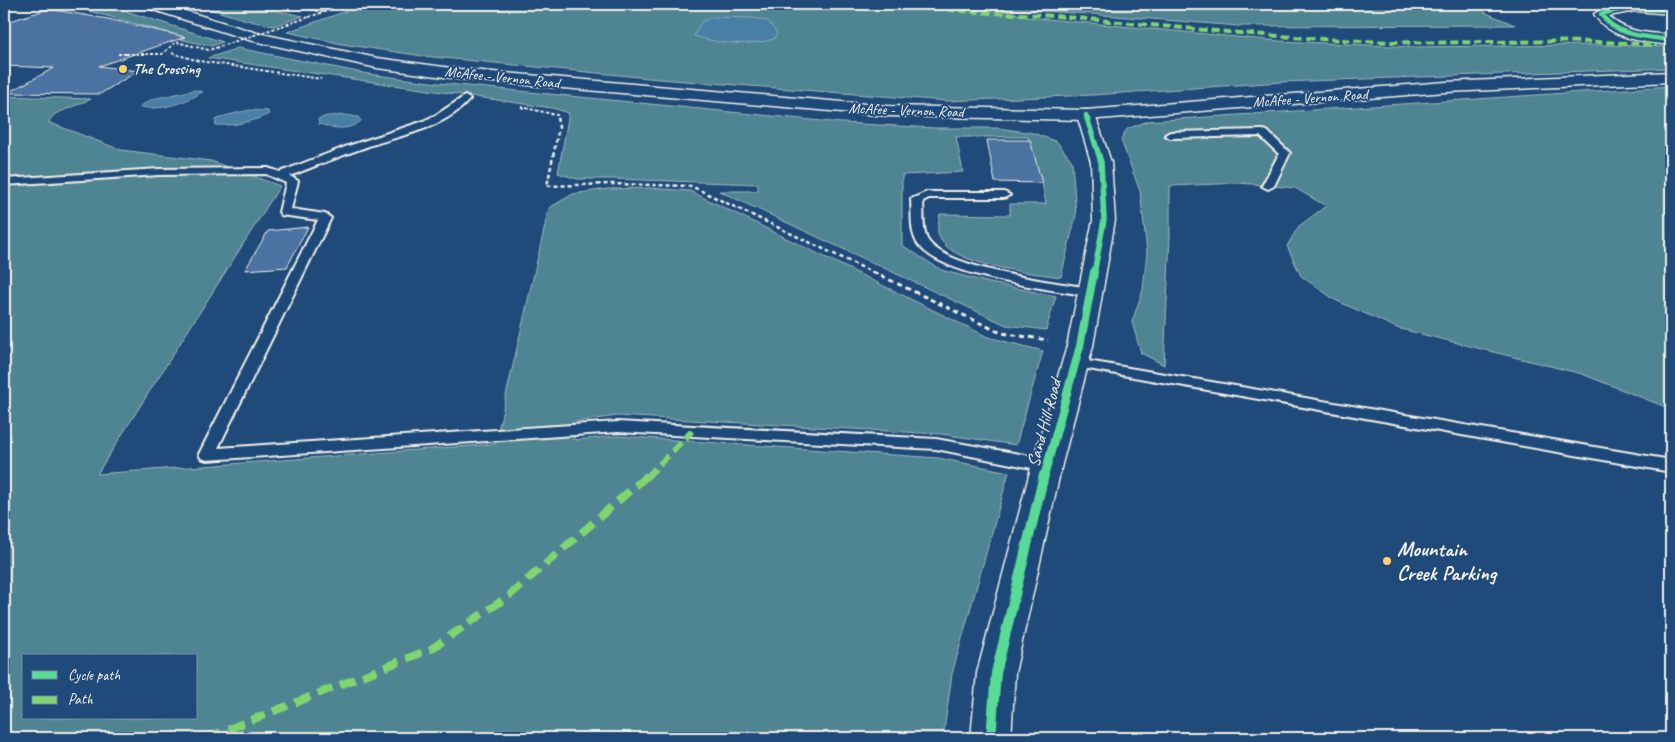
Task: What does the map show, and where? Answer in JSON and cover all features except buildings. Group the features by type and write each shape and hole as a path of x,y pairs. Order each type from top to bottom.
{"main road":[{"name":"McAfee - Vernon Road","path":"149,4 254,37 377,63 459,74 888,111 1086,115 1446,87 1671,77"},
{"path":"1671,10 1634,8 1608,10 1601,14 1603,20 1611,26 1629,33 1671,40"},
{"name":"Sand Hill Road","path":"991,738 996,673 1047,465 1078,354 1104,220 1101,162 1086,115"}],"lane":[{"path":"280,176 349,148 422,125 453,110 465,99"},
{"path":"1170,135 1263,133 1285,153 1268,186"},
{"path":"4,182 159,172 268,171 292,181 285,212 325,218 207,454 618,427 936,444 1047,465"},
{"path":"1004,195 927,195 917,200 922,241 934,254 979,271 1028,282 1091,292"},
{"path":"1078,354 1671,466"}],"path":[{"path":"281,4 324,12"},
{"path":"118,54 162,54 176,42 209,50 348,4"},
{"path":"172,53 199,61 324,79"},
{"path":"516,106 557,115 559,127 547,186 611,184 691,186 1001,333 1078,354"}],"green space":[{"path":"63,4 104,4 223,42 211,46 179,39 184,37"},
{"path":"193,4 242,4 303,16 274,26"},
{"path":"366,4 1047,4 1079,7 1124,4 1482,4 1484,12 1515,25 1238,26 1004,9 1026,17 1279,41 1413,47 1603,45 1671,47 1671,68 1281,82 1093,95 947,101 659,79 423,56 342,44 287,32"},
{"path":"238,48 368,74 438,83 842,123 935,128 998,128 1033,133 1057,142 1072,161 1076,215 1061,277 1012,270 973,260 956,253 944,244 938,233 940,214 1010,215 1010,204 1046,204 1042,183 1028,137 956,137 963,172 902,175 902,245 941,270 990,283 1056,296 1046,330 1006,325 719,191 758,191 758,184 577,179 558,173 569,113 552,108 208,58"},
{"path":"1671,86 1671,409 1582,374 1397,328 1335,300 1301,276 1287,246 1299,226 1326,206 1295,188 1240,183 1170,186 1170,237 1164,365 1141,353 1132,322 1143,290 1147,251 1140,191 1121,140 1127,129 1148,121"},
{"path":"4,96 91,99 55,114 48,122 121,150 211,161 280,186 97,474 495,444 549,208 573,194 607,189 650,188 690,191 988,337 1043,351 1016,445 941,434 617,416 575,422 574,440 617,436 938,458 1009,472 952,674 943,738 4,738"}],"water":[{"path":"712,17 753,18 768,21 777,33 774,39 754,43 714,41 694,36 701,22"},
{"path":"195,90 203,92 188,100 164,107 139,107 152,99"},
{"path":"250,110 268,111 269,114 243,123 216,125 215,120"},
{"path":"346,115 358,117 361,121 346,128 335,128 319,124 318,119 327,116"}],"marked path":[{"path":"912,4 939,10 1047,15 1295,38 1394,42 1605,41 1657,45"},
{"path":"206,738 431,649 510,595 652,472 692,431"}],"cycle path":[{"path":"1671,10 1645,7 1626,8 1601,14 1605,21 1612,26 1631,34 1671,40"},
{"path":"991,738 996,673 1047,464 1080,346 1104,220 1101,162 1086,115"}],"place":[{"name":"The Crossing","path":"123,69"},
{"name":"Mountain Creek Parking","path":"1387,561"}]}
